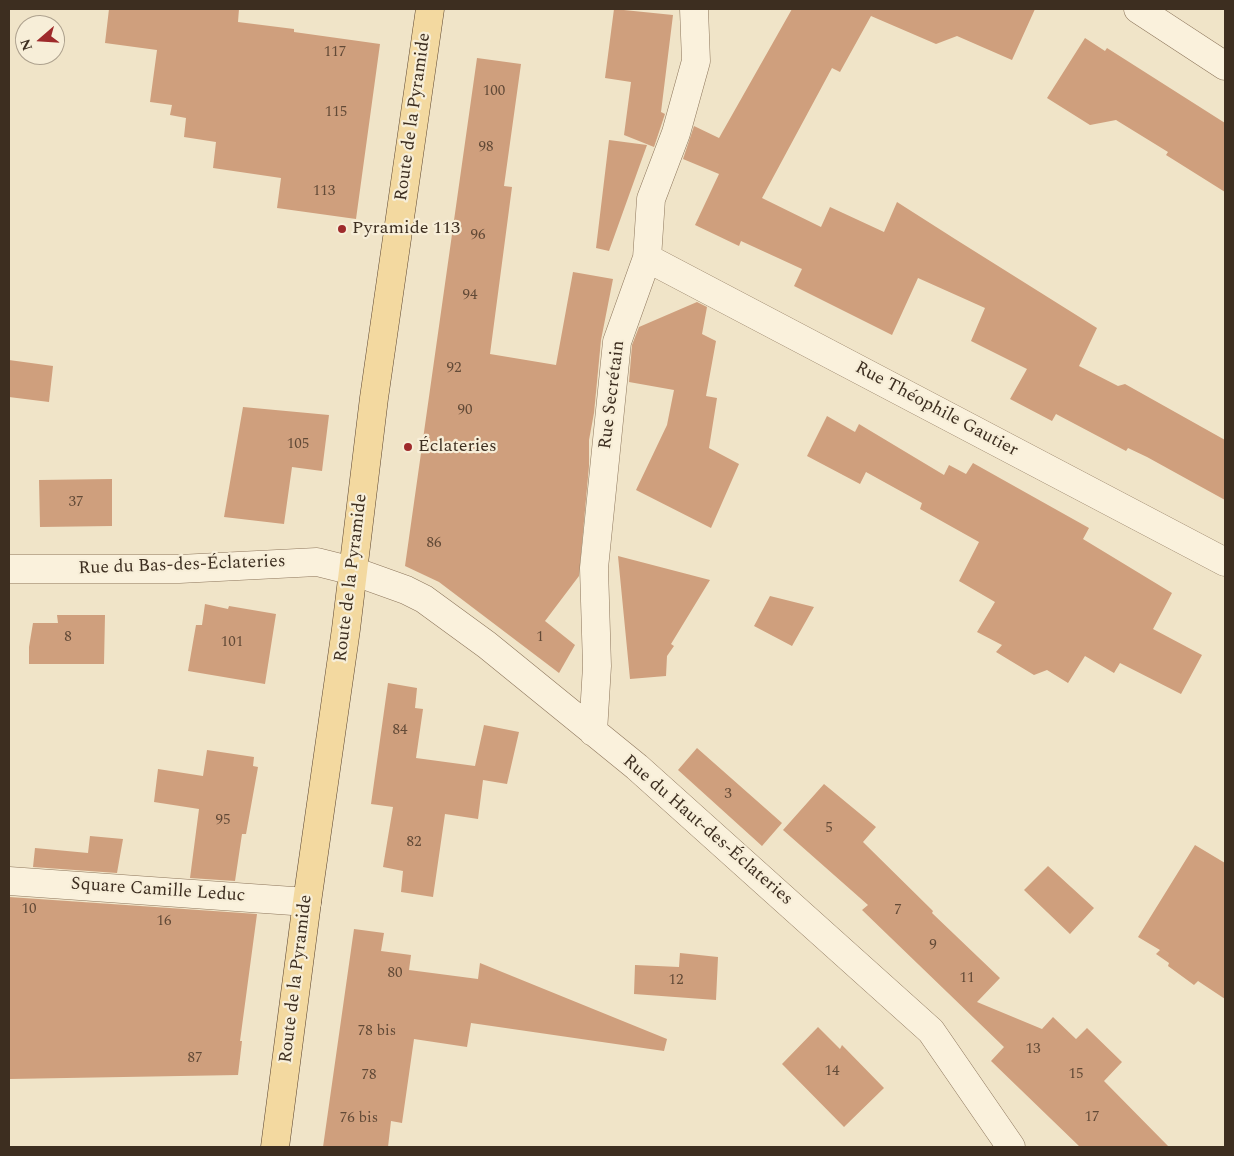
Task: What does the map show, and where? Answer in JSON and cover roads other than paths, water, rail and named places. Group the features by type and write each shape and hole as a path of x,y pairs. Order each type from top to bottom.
{"main road":[{"name":"Route de la Pyramide","path":"275,1147 353,571 374,398 430,9"}],"street":[{"name":"Rue Secrétain","path":"593,732 597,666 594,568 617,342 647,258 651,199 676,133 696,61 694,9"},
{"path":"1138,9 1225,66"},
{"name":"Rue Théophile Gautier","path":"647,258 1225,562"},
{"name":"Rue du Bas-des-Éclateries","path":"9,569 179,569 317,562 353,571"},
{"name":"Rue du Haut-des-Éclateries","path":"353,571 406,590 438,608 487,645 637,767 931,1030 1011,1147"},
{"name":"Square Camille Leduc","path":"9,880 307,902"}],"place":[{"name":"Pyramide 113","path":"342,229"},
{"name":"Éclateries","path":"408,447"}]}
